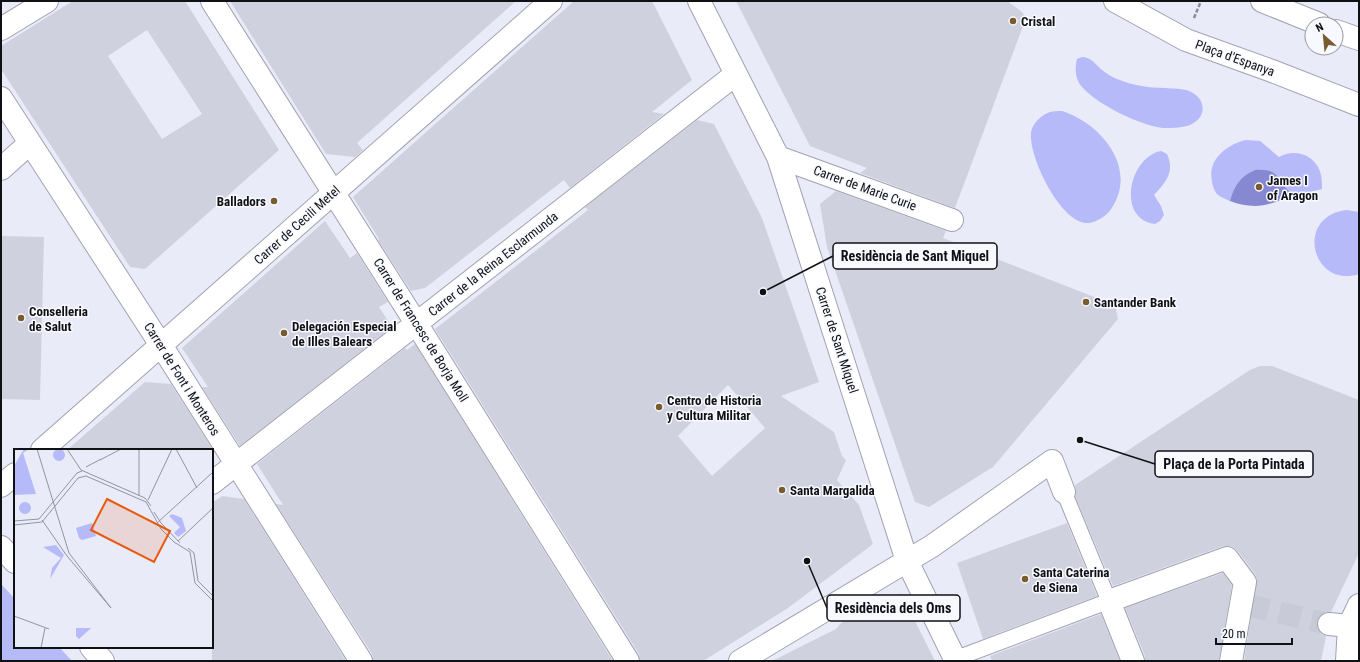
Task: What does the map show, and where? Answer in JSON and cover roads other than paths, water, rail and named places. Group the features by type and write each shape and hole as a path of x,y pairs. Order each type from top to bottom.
{"street":[{"path":"1,29 47,1"},
{"name":"Carrer de Francesc de Borja Moll","path":"212,1 628,661"},
{"name":"Carrer de Cecili Metel","path":"43,449 551,1"},
{"name":"Carrer de Sant Miquel","path":"699,1 778,157 907,561 955,660"},
{"name":"Plaça d'Espanya","path":"1115,1 1186,40 1272,71 1359,105"},
{"path":"1262,1 1304,18"},
{"path":"1344,34 1359,39"},
{"name":"Carrer de la Reina Esclarmunda","path":"213,482 736,74"},
{"name":"Carrer de Font i Monteros","path":"1,98 161,345 362,661"},
{"path":"1,169 30,143"},
{"name":"Carrer de Marie Curie","path":"778,157 952,220"},
{"path":"740,661 932,546 1052,461 1064,492"},
{"path":"1,486 14,475"},
{"path":"1,546 14,561"},
{"path":"1133,661 1109,601 1227,558 1245,582 1244,603 1231,661"},
{"path":"1347,661 1346,626 1359,604"},
{"path":"92,648 103,661"}],"lane":[{"path":"955,660 1109,601 1064,492"}],"tunnel":[{"path":"1247,605 1329,624"}],"place":[{"name":"Cristal","path":"1013,21"},
{"name":"James I of Aragon","path":"1259,187"},
{"name":"Balladors","path":"274,201"},
{"name":"Residència de Sant Miquel","path":"763,292"},
{"name":"Santander Bank","path":"1086,302"},
{"name":"Conselleria de Salut","path":"21,318"},
{"name":"Delegación Especial de Illes Balears","path":"284,333"},
{"name":"Centro de Historia y Cultura Militar","path":"659,407"},
{"name":"Plaça de la Porta Pintada","path":"1080,440"},
{"name":"Santa Margalida","path":"782,490"},
{"name":"Residència dels Oms","path":"807,561"},
{"name":"Santa Caterina de Siena","path":"1025,579"}]}
